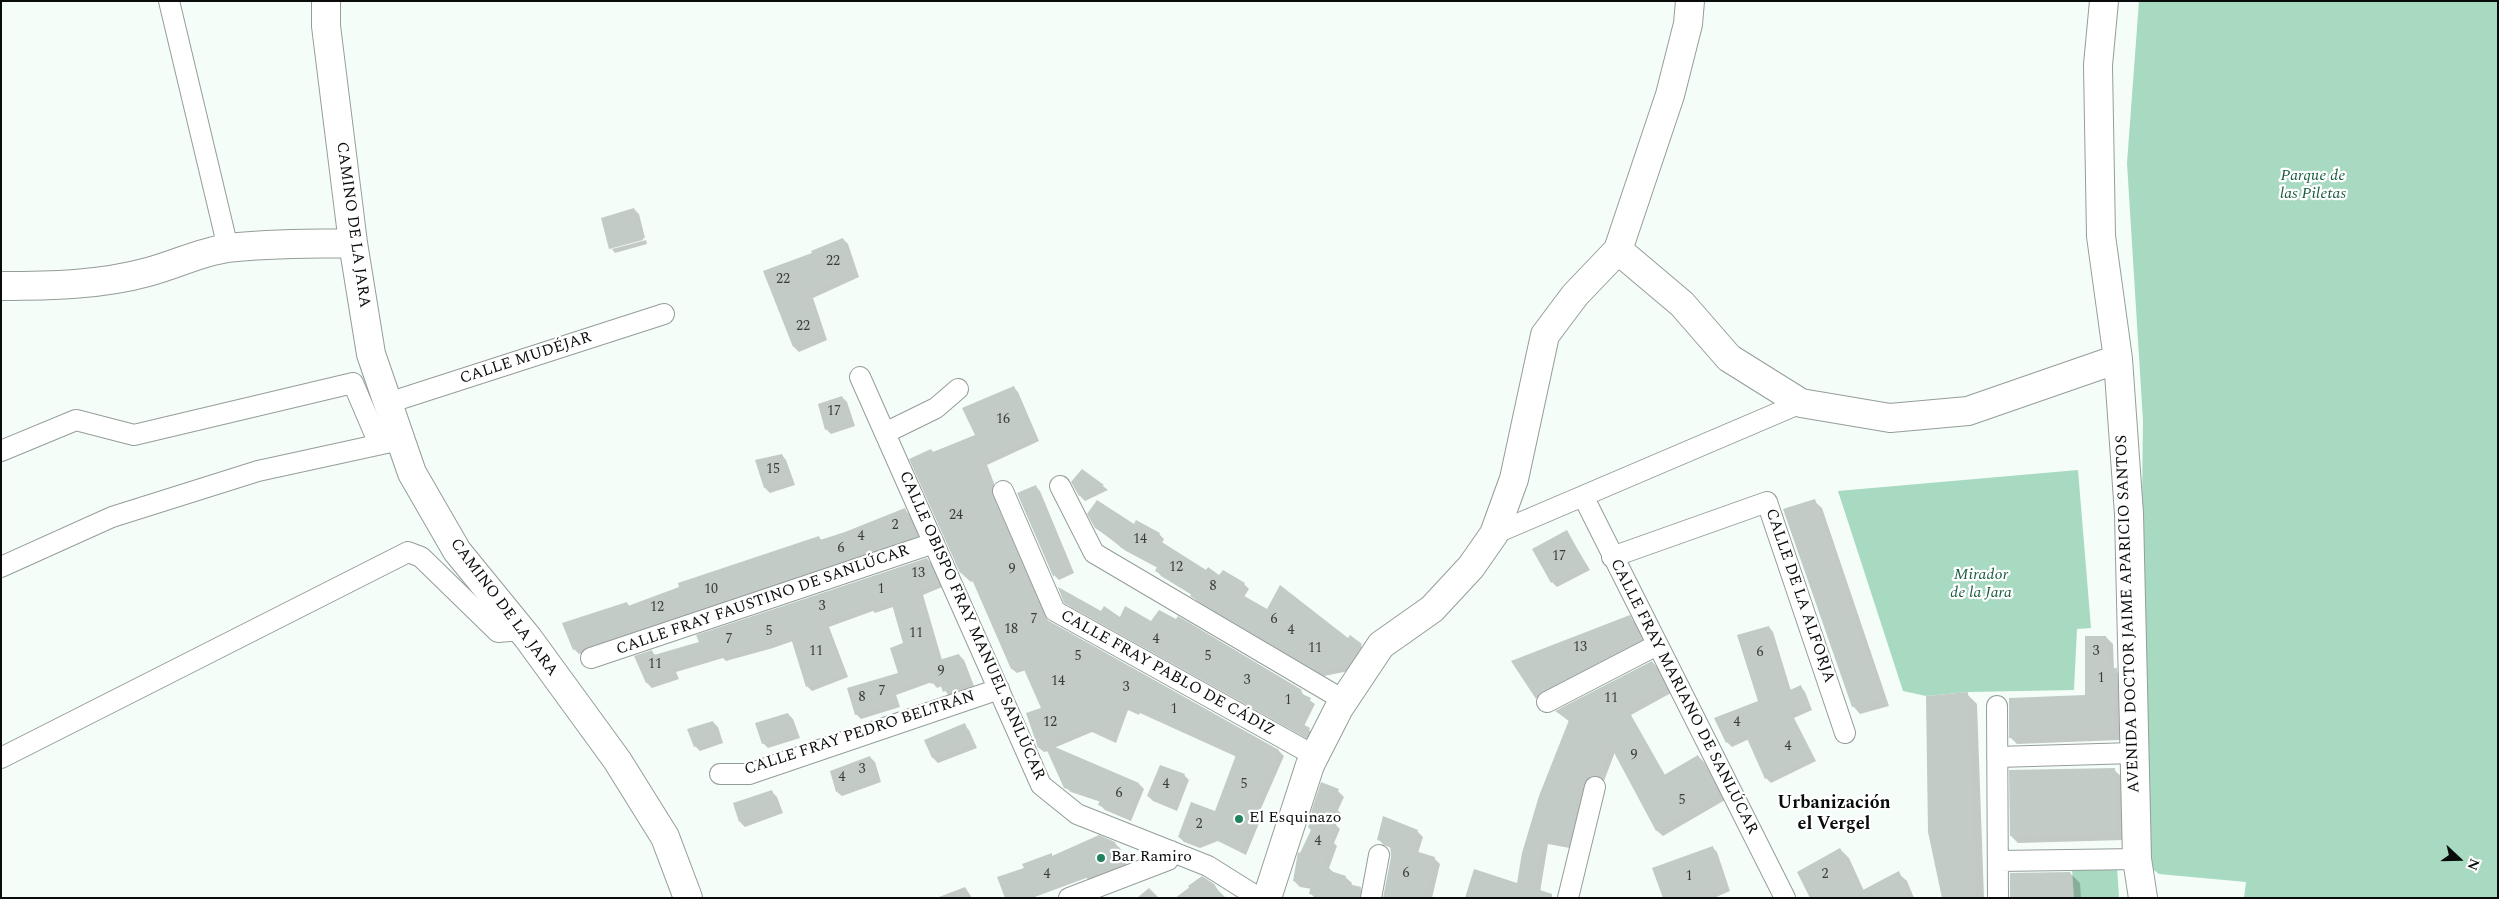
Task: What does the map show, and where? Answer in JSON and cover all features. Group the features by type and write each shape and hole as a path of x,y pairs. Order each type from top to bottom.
{"street":[{"path":"169,1 228,248"},
{"name":"CAMINO DE LA JARA","path":"326,1 326,26 353,243 371,354 388,404 390,442 412,473 457,551 521,630 617,760 665,836 688,898"},
{"path":"1267,898 1315,756 1345,701 1381,645 1432,609 1471,567 1494,534 1514,479 1545,335 1575,295 1618,250 1670,95 1688,24 1690,1"},
{"name":"AVENIDA DOCTOR JAIME APARICIO SANTOS","path":"2104,1 2098,65 2100,236 2118,360 2129,514 2137,859 2143,898"},
{"path":"1,286 48,286 101,281 149,272 187,258 228,248 353,243"},
{"path":"1618,250 1682,304 1728,358 1801,403 1890,418 1968,411 2118,360"},
{"name":"CALLE MUDÉJAR","path":"388,404 664,314"},
{"name":"CALLE OBISPO FRAY MANUEL SANLÚCAR","path":"860,377 1041,785 1077,814 1208,866 1259,898"},
{"path":"1,450 76,420 134,434 353,383 390,442 258,471 112,517 1,567"},
{"path":"885,433 936,408 958,390"},
{"path":"1494,534 1801,403"},
{"path":"1060,486 1094,553 1345,701"},
{"name":"CALLE FRAY PABLO DE CÁDIZ","path":"1004,491 1055,611 1315,756"},
{"name":"CALLE FRAY MARIANO DE SANLÚCAR","path":"1583,496 1785,898"},
{"name":"CALLE DE LA ALFORJA","path":"1612,557 1767,502 1846,733"},
{"name":"CALLE FRAY FAUSTINO DE SANLÚCAR","path":"591,658 934,543"},
{"path":"1,758 408,552 421,556 498,632 521,630"},
{"path":"1547,702 1657,644"},
{"name":"CALLE FRAY PEDRO BELTRÁN","path":"720,774 749,774 999,689"},
{"path":"1997,706 1998,898"},
{"path":"1998,757 2134,753"},
{"path":"1568,898 1595,787"},
{"path":"1069,898 1168,860 1172,851"},
{"path":"1371,898 1379,855"},
{"path":"1998,861 2137,859"}],"green space":[{"name":"Parque de las Piletas","path":"2139,1 2498,1 2498,898 2244,898 2246,882 2159,874 2151,868 2141,579 2143,421 2127,163"},
{"name":"Mirador de la Jara","path":"2078,470 2091,628 2077,629 2074,690 1968,692 1926,696 1903,691 1838,491"},
{"path":"2117,866 2119,898 2074,898 2072,869"}],"building":[{"path":"634,208 643,240 609,249 601,218"},
{"path":"843,238 855,272 809,293 823,335 793,347 763,271 812,253 811,251"},
{"path":"1014,386 1035,436 983,460 993,485 992,496 1044,616 1049,621 1279,750 1254,808 1258,810 1241,851 1216,840 1214,836 1194,844 1178,837 1191,802 1215,811 1236,755 1135,709 1134,711 1124,706 1111,739 1086,728 1048,744 1139,783 1126,817 1098,805 1100,800 1064,788 1045,746 1038,748 1026,713 1041,708 1022,665 1011,669 970,575 965,577 962,572 960,573 909,459 931,449 933,452 975,435 962,408"},
{"path":"842,396 851,421 825,430 818,404"},
{"path":"782,454 792,481 764,488 755,460"},
{"path":"1082,469 1104,485 1079,496 1071,482"},
{"path":"1036,485 1070,568 1053,576 1017,493"},
{"path":"1815,499 1882,699 1852,707 1783,509"},
{"path":"1097,500 1134,524 1136,520 1160,533 1157,539 1206,570 1208,567 1219,575 1223,570 1245,583 1239,593 1267,609 1280,585 1348,638 1350,635 1362,644 1349,665 1318,671 1190,596 1192,593 1155,571 1157,567 1120,547 1121,545 1095,528 1087,514"},
{"path":"905,508 918,536 688,613 687,609 640,629 603,641 603,639 573,650 562,623 627,602 628,606 679,587 678,583 819,536 820,540 845,532"},
{"path":"1567,530 1586,565 1551,583 1532,549"},
{"path":"927,558 938,582 919,590 939,660 959,654 970,681 943,692 939,681 931,684 928,677 892,690 896,702 855,715 847,688 898,673 890,648 903,643 891,601 869,609 868,606 825,622 844,673 806,687 790,635 768,644 720,657 719,653 672,668 675,675 646,683 634,656 652,650 654,655 699,642 696,635"},
{"path":"1058,587 1101,611 1104,606 1120,617 1125,606 1151,621 1159,610 1176,619 1178,616 1302,690 1300,693 1311,698 1299,722 1310,728 1306,737 1064,603"},
{"path":"1630,615 1642,640 1542,691 1536,699 1511,661"},
{"path":"1769,626 1788,691 1801,685 1808,705 1790,713 1812,756 1765,779 1745,734 1726,743 1714,718 1758,701 1737,635"},
{"path":"2085,636 2106,636 2108,669 2117,668 2117,689 2114,689 2114,734 2009,738 2009,698 2085,695"},
{"path":"1652,661 1666,687 1626,708 1664,775 1698,755 1719,794 1656,831 1610,745 1598,776 1585,774 1569,844 1542,838 1534,888 1552,894 1552,898 1465,898 1474,869 1517,883 1522,853 1539,796 1569,720 1555,711"},
{"path":"1968,692 1975,898 1942,898 1928,832 1926,696"},
{"path":"788,713 796,733 762,744 755,723"},
{"path":"713,721 719,738 694,747 687,729"},
{"path":"965,723 973,743 932,758 924,740"},
{"path":"870,756 877,777 836,792 830,771"},
{"path":"1160,765 1185,774 1172,807 1147,796"},
{"path":"2115,768 2117,833 2010,836 2009,770"},
{"path":"1321,782 1339,789 1332,805 1336,806 1330,820 1335,822 1328,837 1332,839 1322,864 1328,865 1327,870 1346,876 1344,883 1361,887 1359,898 1333,898 1309,894 1311,885 1293,881 1298,852 1300,853 1311,830 1308,827 1313,814 1311,812"},
{"path":"772,790 779,809 739,822 733,803"},
{"path":"1383,816 1418,830 1412,850 1435,857 1424,898 1383,898 1391,857 1390,844 1377,840"},
{"path":"1099,835 1115,842 1124,864 1032,898 1005,898 997,877 1024,868 1022,864 1052,853 1052,856"},
{"path":"1713,846 1726,887 1697,898 1663,898 1652,868"},
{"path":"1840,848 1861,891 1899,871 1910,898 1810,898 1797,872"},
{"path":"2070,872 2072,898 2010,898 2010,873"},
{"path":"1202,876 1214,884 1223,898 1196,898 1188,886"}],"place":[{"name":"El Esquinazo","path":"1239,819"},
{"name":"Bar Ramiro","path":"1101,858"}],"district":[{"name":"Urbanización el Vergel","path":"1834,814"}]}
